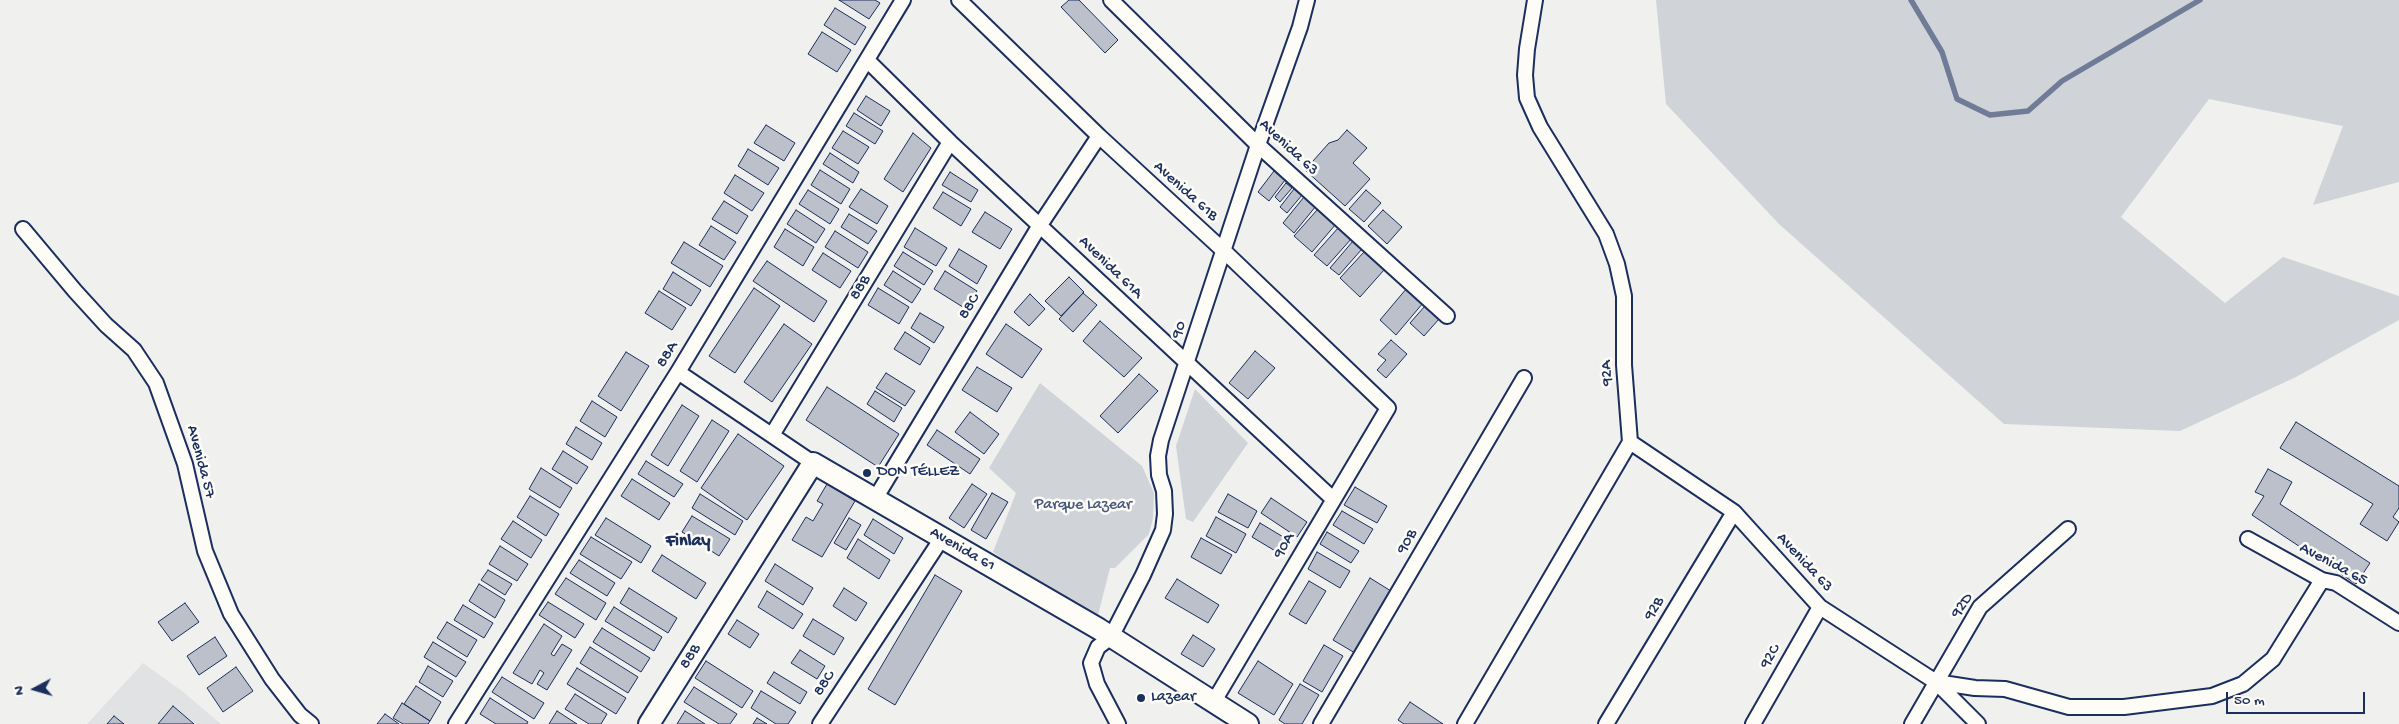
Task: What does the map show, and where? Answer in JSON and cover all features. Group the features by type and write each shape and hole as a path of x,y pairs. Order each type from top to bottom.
{"street":[{"name":"88A","path":"456,724 678,372 903,0"},
{"name":"Avenida 61B","path":"959,0 1099,136 1225,252 1388,408"},
{"name":"Avenida 63","path":"1111,0 1258,145 1446,316"},
{"name":"90","path":"1118,724 1097,684 1090,662 1098,647 1111,637 1143,575 1163,530 1165,514 1164,491 1159,475 1158,456 1258,145 1300,27 1307,0"},
{"name":"92A","path":"1535,0 1527,49 1525,75 1527,98 1540,127 1606,234 1617,264 1624,296 1624,366 1630,442"},
{"name":"Avenida 61A","path":"867,60 950,142 1332,499"},
{"name":"88C","path":"875,499 1040,225 1099,136"},
{"name":"88B","path":"772,435 950,142"},
{"name":"Avenida 57","path":"23,229 74,291 106,325 134,350 156,383 185,464 205,551 231,614 272,679 300,716 311,724"},
{"name":"Avenida 61","path":"678,372 814,463 1111,637 1248,724"},
{"name":"90B","path":"1321,724 1524,378"},
{"name":"90A","path":"1213,703 1332,499 1388,408"},
{"name":"Avenida 63","path":"1630,442 1734,512 1820,607 1936,682 1978,724"},
{"path":"1465,724 1630,442"},
{"name":"88B","path":"649,724 814,463"},
{"name":"92B","path":"1606,724 1734,512"},
{"name":"92D","path":"1912,724 1980,607 2068,529"},
{"name":"88C","path":"820,724 942,538"},
{"name":"Avenida 65","path":"2248,539 2322,580 2336,583 2399,623"},
{"path":"1936,682 1975,688 2005,689 2069,707 2124,707 2212,696 2243,684 2273,659 2322,580"},
{"name":"92C","path":"1753,724 1820,607"}],"shaded area":[{"path":"143,663 182,691 221,724 87,724"}],"green space":[{"path":"1656,0 2399,0 2399,182 2313,205 2343,126 2209,99 2121,217 2225,303 2283,257 2399,296 2399,320 2296,377 2180,431 2004,424 1779,224 1666,104"},
{"name":"Parque Lazear","path":"1040,383 1142,466 1154,493 1153,518 1149,534 1115,568 1110,568 1096,623 993,552 1016,493 989,468"},
{"path":"1195,389 1248,443 1193,522 1186,519 1176,446"}],"building":[{"path":"839,0 875,0 880,3 869,19"},
{"path":"1069,0 1079,0 1118,40 1105,53 1061,7"},
{"path":"835,8 866,27 855,45 824,25"},
{"path":"822,32 851,50 837,72 808,54"},
{"path":"866,96 890,111 881,126 857,110"},
{"path":"854,113 883,131 875,144 846,126"},
{"path":"766,125 795,143 784,161 754,143"},
{"path":"1347,130 1367,148 1353,163 1370,179 1345,206 1305,170 1329,143 1338,140"},
{"path":"843,131 869,147 858,164 832,148"},
{"path":"913,133 931,148 903,192 884,179"},
{"path":"748,149 779,168 768,185 738,166"},
{"path":"830,153 859,172 853,183 823,164"},
{"path":"820,170 850,189 841,204 811,185"},
{"path":"1274,171 1285,180 1269,201 1258,192"},
{"path":"950,172 978,190 971,202 942,185"},
{"path":"735,175 764,193 752,211 724,193"},
{"path":"1286,183 1292,188 1280,202 1275,197"},
{"path":"861,189 888,206 877,224 849,207"},
{"path":"1294,189 1302,195 1287,213 1280,207"},
{"path":"808,190 839,209 830,224 799,204"},
{"path":"1366,190 1381,203 1364,222 1349,209"},
{"path":"943,192 971,209 961,226 933,208"},
{"path":"1304,197 1316,206 1294,233 1283,223"},
{"path":"724,201 748,216 737,234 712,219"},
{"path":"1318,209 1336,224 1312,252 1294,236"},
{"path":"796,210 825,229 816,243 787,224"},
{"path":"1383,210 1402,227 1387,244 1368,226"},
{"path":"985,212 1012,229 1000,249 972,232"},
{"path":"849,214 877,231 868,244 841,227"},
{"path":"711,226 736,242 724,260 699,245"},
{"path":"1339,227 1352,238 1327,266 1314,255"},
{"path":"915,228 947,248 936,266 904,247"},
{"path":"785,229 814,247 803,266 774,247"},
{"path":"835,231 868,252 858,268 825,247"},
{"path":"1353,241 1362,249 1339,275 1330,268"},
{"path":"684,242 723,266 710,287 671,263"},
{"path":"959,249 987,266 977,284 949,266"},
{"path":"903,252 933,271 924,285 894,266"},
{"path":"1364,252 1384,270 1360,297 1340,278"},
{"path":"823,253 851,271 840,288 812,270"},
{"path":"767,261 827,301 814,322 753,281"},
{"path":"893,271 921,289 912,303 884,285"},
{"path":"945,271 977,291 966,309 934,289"},
{"path":"673,272 701,290 691,306 663,289"},
{"path":"1069,277 1084,292 1061,316 1045,301"},
{"path":"754,288 780,306 735,373 709,356"},
{"path":"878,288 909,307 899,324 868,305"},
{"path":"1407,288 1423,303 1396,335 1380,320"},
{"path":"659,291 686,308 672,330 645,313"},
{"path":"1083,293 1097,305 1073,332 1059,319"},
{"path":"1030,294 1045,309 1029,326 1014,312"},
{"path":"1425,306 1439,319 1424,336 1410,323"},
{"path":"920,313 944,327 934,343 911,328"},
{"path":"1100,321 1142,358 1124,377 1083,341"},
{"path":"784,324 812,344 772,402 744,382"},
{"path":"1006,324 1042,349 1022,378 986,354"},
{"path":"905,332 930,348 920,365 894,349"},
{"path":"1391,340 1407,354 1386,378 1377,370 1386,360 1378,354"},
{"path":"1255,351 1275,368 1248,399 1229,383"},
{"path":"626,352 649,366 621,411 598,396"},
{"path":"977,367 1012,388 997,412 962,390"},
{"path":"886,373 915,391 905,406 876,388"},
{"path":"1139,374 1158,391 1118,433 1100,416"},
{"path":"827,387 899,434 878,467 806,420"},
{"path":"875,391 902,408 894,422 867,404"},
{"path":"592,401 617,417 605,437 580,421"},
{"path":"682,405 699,416 668,466 651,455"},
{"path":"970,412 999,434 984,454 955,432"},
{"path":"712,420 729,431 697,482 680,471"},
{"path":"2296,422 2399,486 2399,508 2393,517 2399,522 2387,541 2360,524 2373,504 2280,448"},
{"path":"576,427 602,443 592,460 566,444"},
{"path":"937,430 980,459 970,474 927,445"},
{"path":"738,434 784,466 747,520 701,488"},
{"path":"563,451 588,467 577,484 552,469"},
{"path":"646,461 683,484 674,497 638,474"},
{"path":"541,468 572,488 560,508 529,489"},
{"path":"2268,469 2292,482 2280,504 2370,563 2356,584 2252,515 2264,496 2255,492"},
{"path":"632,479 670,503 659,520 621,496"},
{"path":"827,484 855,501 822,557 792,540 806,517 813,521 823,504 817,501"},
{"path":"972,484 987,494 964,528 949,518"},
{"path":"1355,487 1387,506 1377,523 1344,505"},
{"path":"992,493 1008,502 986,539 971,530"},
{"path":"700,494 743,521 735,535 692,508"},
{"path":"1228,494 1257,511 1248,528 1218,512"},
{"path":"530,496 559,514 546,536 517,517"},
{"path":"1271,498 1307,522 1297,537 1261,513"},
{"path":"1342,511 1373,529 1364,544 1333,525"},
{"path":"692,516 730,539 719,556 682,532"},
{"path":"1216,517 1246,534 1236,553 1206,536"},
{"path":"606,518 651,546 641,563 595,535"},
{"path":"849,518 861,525 846,550 834,543"},
{"path":"873,519 903,538 894,554 864,535"},
{"path":"513,521 542,540 531,558 501,539"},
{"path":"1260,523 1285,538 1277,552 1252,537"},
{"path":"1327,532 1359,551 1351,563 1320,544"},
{"path":"591,537 632,562 621,579 580,554"},
{"path":"1201,538 1232,555 1221,574 1191,557"},
{"path":"858,539 890,560 879,579 847,558"},
{"path":"500,546 528,564 517,581 489,564"},
{"path":"1317,552 1350,571 1340,588 1308,569"},
{"path":"662,555 706,583 696,599 652,571"},
{"path":"579,560 615,583 607,596 570,573"},
{"path":"775,564 813,588 803,605 765,581"},
{"path":"488,570 512,584 505,595 481,580"},
{"path":"935,575 962,591 895,705 868,689"},
{"path":"566,578 606,603 596,620 555,594"},
{"path":"1370,578 1391,591 1355,653 1333,640"},
{"path":"1177,579 1219,605 1208,623 1165,598"},
{"path":"1309,581 1326,591 1306,624 1289,614"},
{"path":"479,584 505,600 495,618 469,601"},
{"path":"629,588 677,618 668,633 620,603"},
{"path":"844,588 867,603 856,621 833,606"},
{"path":"767,591 803,614 793,629 758,607"},
{"path":"548,602 584,624 575,638 539,615"},
{"path":"185,603 199,622 172,641 158,622"},
{"path":"463,605 493,623 484,638 454,620"},
{"path":"614,607 662,637 654,651 605,621"},
{"path":"813,619 844,638 834,655 803,636"},
{"path":"737,620 759,634 750,648 728,634"},
{"path":"447,622 477,640 467,657 437,638"},
{"path":"544,624 562,636 551,654 554,656 562,644 572,650 547,690 537,684 544,673 540,670 532,684 513,673"},
{"path":"602,628 650,658 641,672 593,642"},
{"path":"1193,635 1215,649 1203,667 1181,654"},
{"path":"215,637 227,656 199,675 187,656"},
{"path":"433,642 466,662 456,677 424,657"},
{"path":"1324,645 1343,656 1322,692 1303,681"},
{"path":"590,647 638,677 628,693 580,663"},
{"path":"800,650 825,666 817,679 791,663"},
{"path":"706,661 753,691 742,708 695,678"},
{"path":"1258,661 1293,684 1274,715 1238,693"},
{"path":"428,666 453,681 443,697 419,682"},
{"path":"236,667 253,691 223,712 207,688"},
{"path":"577,668 626,698 616,714 567,684"},
{"path":"774,672 807,692 800,704 767,683"},
{"path":"502,677 544,703 534,719 492,692"},
{"path":"1300,684 1319,695 1302,724 1285,724 1279,720"},
{"path":"416,686 441,702 430,721 404,704"},
{"path":"694,687 737,714 730,724 719,724 684,702"},
{"path":"761,691 796,712 788,724 776,724 751,708"},
{"path":"575,694 607,714 601,724 589,724 565,709"},
{"path":"490,698 528,722 527,724 496,724 480,714"},
{"path":"1410,702 1443,724 1404,724 1398,720"},
{"path":"402,703 430,721 428,724 403,724 393,718"},
{"path":"173,706 194,724 158,724"},
{"path":"557,711 577,724 549,724"},
{"path":"685,711 705,724 677,724"},
{"path":"385,714 399,724 377,724"},
{"path":"114,716 124,724 107,724"},
{"path":"757,718 767,724 753,724"}],"waterway":[{"path":"1911,0 1942,52 1957,99 1990,115 2028,111 2062,81 2200,0"}],"place":[{"name":"DON TÉLLEZ","path":"867,473"},
{"name":"Lazear","path":"1141,698"}],"district":[{"name":"Finlay","path":"688,542"}]}
